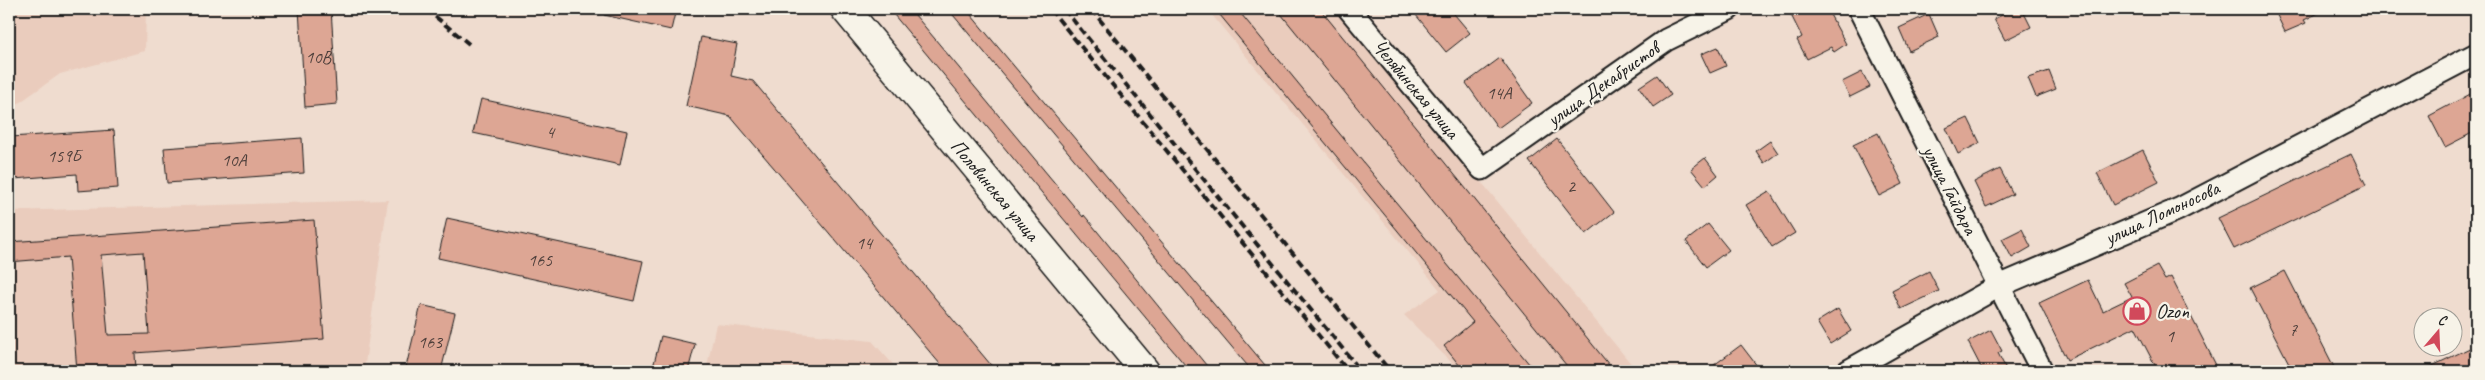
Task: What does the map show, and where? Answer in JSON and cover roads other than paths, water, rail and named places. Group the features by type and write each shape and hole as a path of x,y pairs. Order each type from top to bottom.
{"main road":[{"name":"Половинская улица","path":"845,9 1145,371"}],"street":[{"name":"Челябинская улица","path":"1350,9 1482,169"},
{"name":"улица Декабристов","path":"1482,169 1666,40 1730,9"},
{"name":"улица Гайдара","path":"1859,9 2042,371"},
{"name":"улица Ломоносова","path":"1848,371 1999,286 2179,208 2476,54"}],"railway":[{"path":"426,9 469,44"},
{"path":"1050,9 1348,371"},
{"path":"1064,9 1361,371"},
{"path":"1091,9 1390,371"}],"place":[{"name":"Ozon","path":"2137,311"}]}
